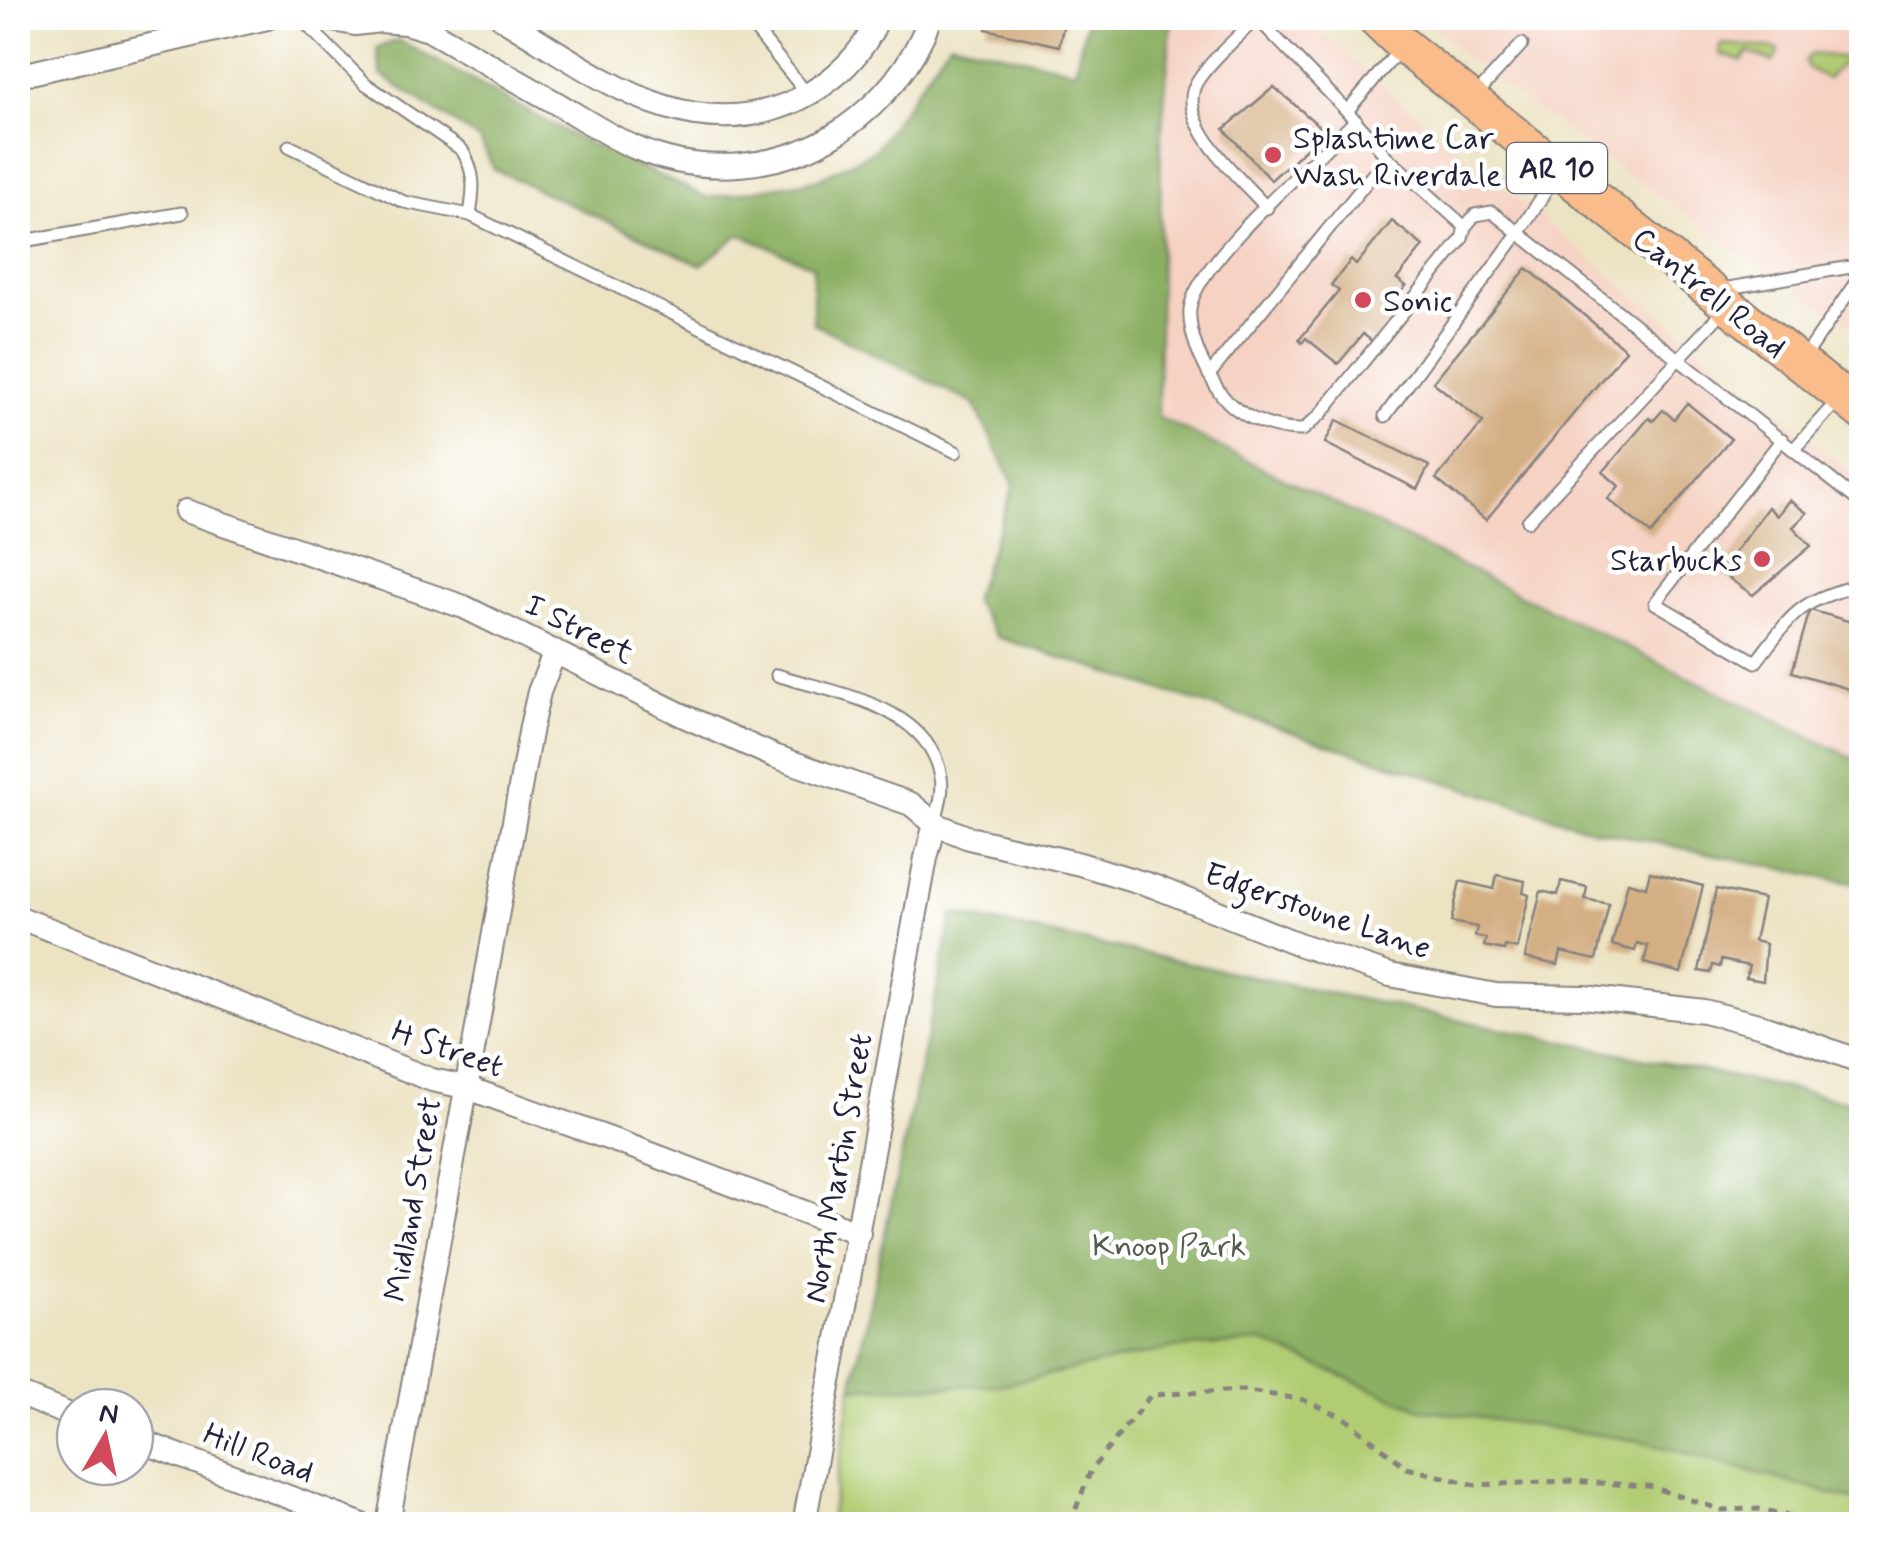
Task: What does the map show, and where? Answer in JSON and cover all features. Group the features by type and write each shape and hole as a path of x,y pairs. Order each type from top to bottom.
{"main road":[{"name":"Cantrell Road","path":"1374,18 1852,404"}],"street":[{"path":"18,76 267,18"},
{"path":"322,18 356,24 405,23 429,30 634,148 692,164 730,166 797,153 828,139 871,110 905,70 930,18"},
{"path":"502,18 656,104 690,115 730,119 783,107 828,82 860,51 878,18"},
{"name":"I Street","path":"186,511 464,607 594,674 774,756 910,804 935,824"},
{"name":"Midland Street","path":"388,1524 530,727 538,692 555,651"},
{"name":"Edgerstoune Lane","path":"935,824 970,838 1152,886 1301,945 1390,975 1496,995 1600,998 1704,1012 1766,1026 1862,1062"},
{"name":"North Martin Street","path":"804,1524 935,824"},
{"name":"H Street","path":"18,917 432,1080 465,1087 859,1233"},
{"path":"18,1394 55,1409"},
{"name":"Hill Road","path":"155,1447 360,1524"}],"lane":[{"path":"300,18 366,84 462,150 474,181 470,216"},
{"path":"746,18 808,95"},
{"path":"1266,208 1201,132 1194,122 1191,102 1198,79 1257,18 1387,157 1464,227"},
{"path":"1471,100 1522,44"},
{"path":"1404,45 1351,116 1206,271 1190,310 1194,337 1224,400 1240,412 1277,428 1302,430 1321,414 1462,239 1464,227 1476,215 1492,212 1862,504"},
{"path":"289,146 404,202 470,216 956,452"},
{"path":"1209,375 1387,157"},
{"path":"1385,416 1560,170"},
{"path":"18,242 182,213"},
{"path":"1528,521 1676,358 1719,299 1862,265"},
{"path":"1800,364 1862,273"},
{"path":"1794,449 1852,404"},
{"path":"1782,439 1656,603 1756,662 1806,602 1862,584"},
{"path":"776,674 887,710 914,728 932,752 941,776 935,824"}],"path":[{"path":"1070,1524 1090,1470 1151,1395 1243,1390 1304,1400 1346,1419 1407,1468 1476,1485 1568,1480 1649,1486 1722,1510 1758,1509 1830,1524"}],"shaded area":[{"path":"1172,18 1304,18 1861,481 1861,762 1158,417 1161,137"},
{"path":"1423,18 1861,18 1861,331 1541,114 1464,56"}],"green space":[{"path":"1087,18 1172,18 1161,137 1158,417 1861,762 1861,885 1591,829 997,637 973,600 1014,485 974,404 813,323 813,266 740,234 701,265 494,169 480,140 381,75 377,48 398,40 579,139 708,198 816,180 875,150 950,41 1075,70"},
{"path":"1724,44 1779,51 1773,62 1748,52 1742,61 1720,54"},
{"path":"1811,54 1861,59 1861,72 1841,64 1827,79 1808,68 1805,61"},
{"name":"Knoop Park","path":"953,914 1861,1104 1861,1524 829,1524 852,1388"},
{"name":"Knoop Park","path":"953,914 1861,1104 1861,1502 1641,1441 1421,1409 1263,1342 1174,1348 999,1385 852,1388"}],"building":[{"path":"989,18 1065,18 1059,46 986,29"},
{"name":"Splashtime Car Wash Riverdale","path":"1274,87 1325,131 1271,180 1224,129"},
{"name":"Sonic","path":"1392,221 1423,246 1397,279 1406,286 1387,309 1395,315 1373,342 1363,334 1338,364 1306,338 1302,343 1299,340 1339,291 1331,285 1351,260 1356,265"},
{"path":"1527,268 1626,350 1486,520 1436,479 1483,422 1433,382"},
{"path":"1687,403 1731,439 1651,534 1608,499 1619,486 1603,472 1649,418 1653,421 1663,410 1674,419"},
{"path":"1337,420 1429,466 1417,489 1325,443"},
{"name":"Starbucks","path":"1789,500 1807,513 1793,527 1811,546 1753,595 1720,572 1768,507 1777,516"},
{"path":"1810,610 1862,625 1862,693 1792,672"},
{"path":"1650,872 1703,886 1681,973 1644,963 1648,946 1637,943 1635,951 1612,945 1628,882 1646,887"},
{"path":"1497,875 1525,881 1523,893 1529,895 1517,949 1484,946 1486,938 1475,936 1477,927 1451,922 1460,881 1494,889"},
{"path":"1561,881 1587,887 1585,899 1609,904 1596,960 1561,952 1558,965 1525,958 1541,891 1558,895"},
{"path":"1716,889 1763,899 1754,941 1766,944 1763,981 1746,978 1749,966 1721,960 1720,967 1713,965 1711,973 1699,971"},
{"path":"1862,957 1862,1000 1852,998"}],"place":[{"name":"Splashtime Car Wash Riverdale","path":"1273,155"},
{"name":"Sonic","path":"1363,300"},
{"name":"Starbucks","path":"1762,559"}]}
